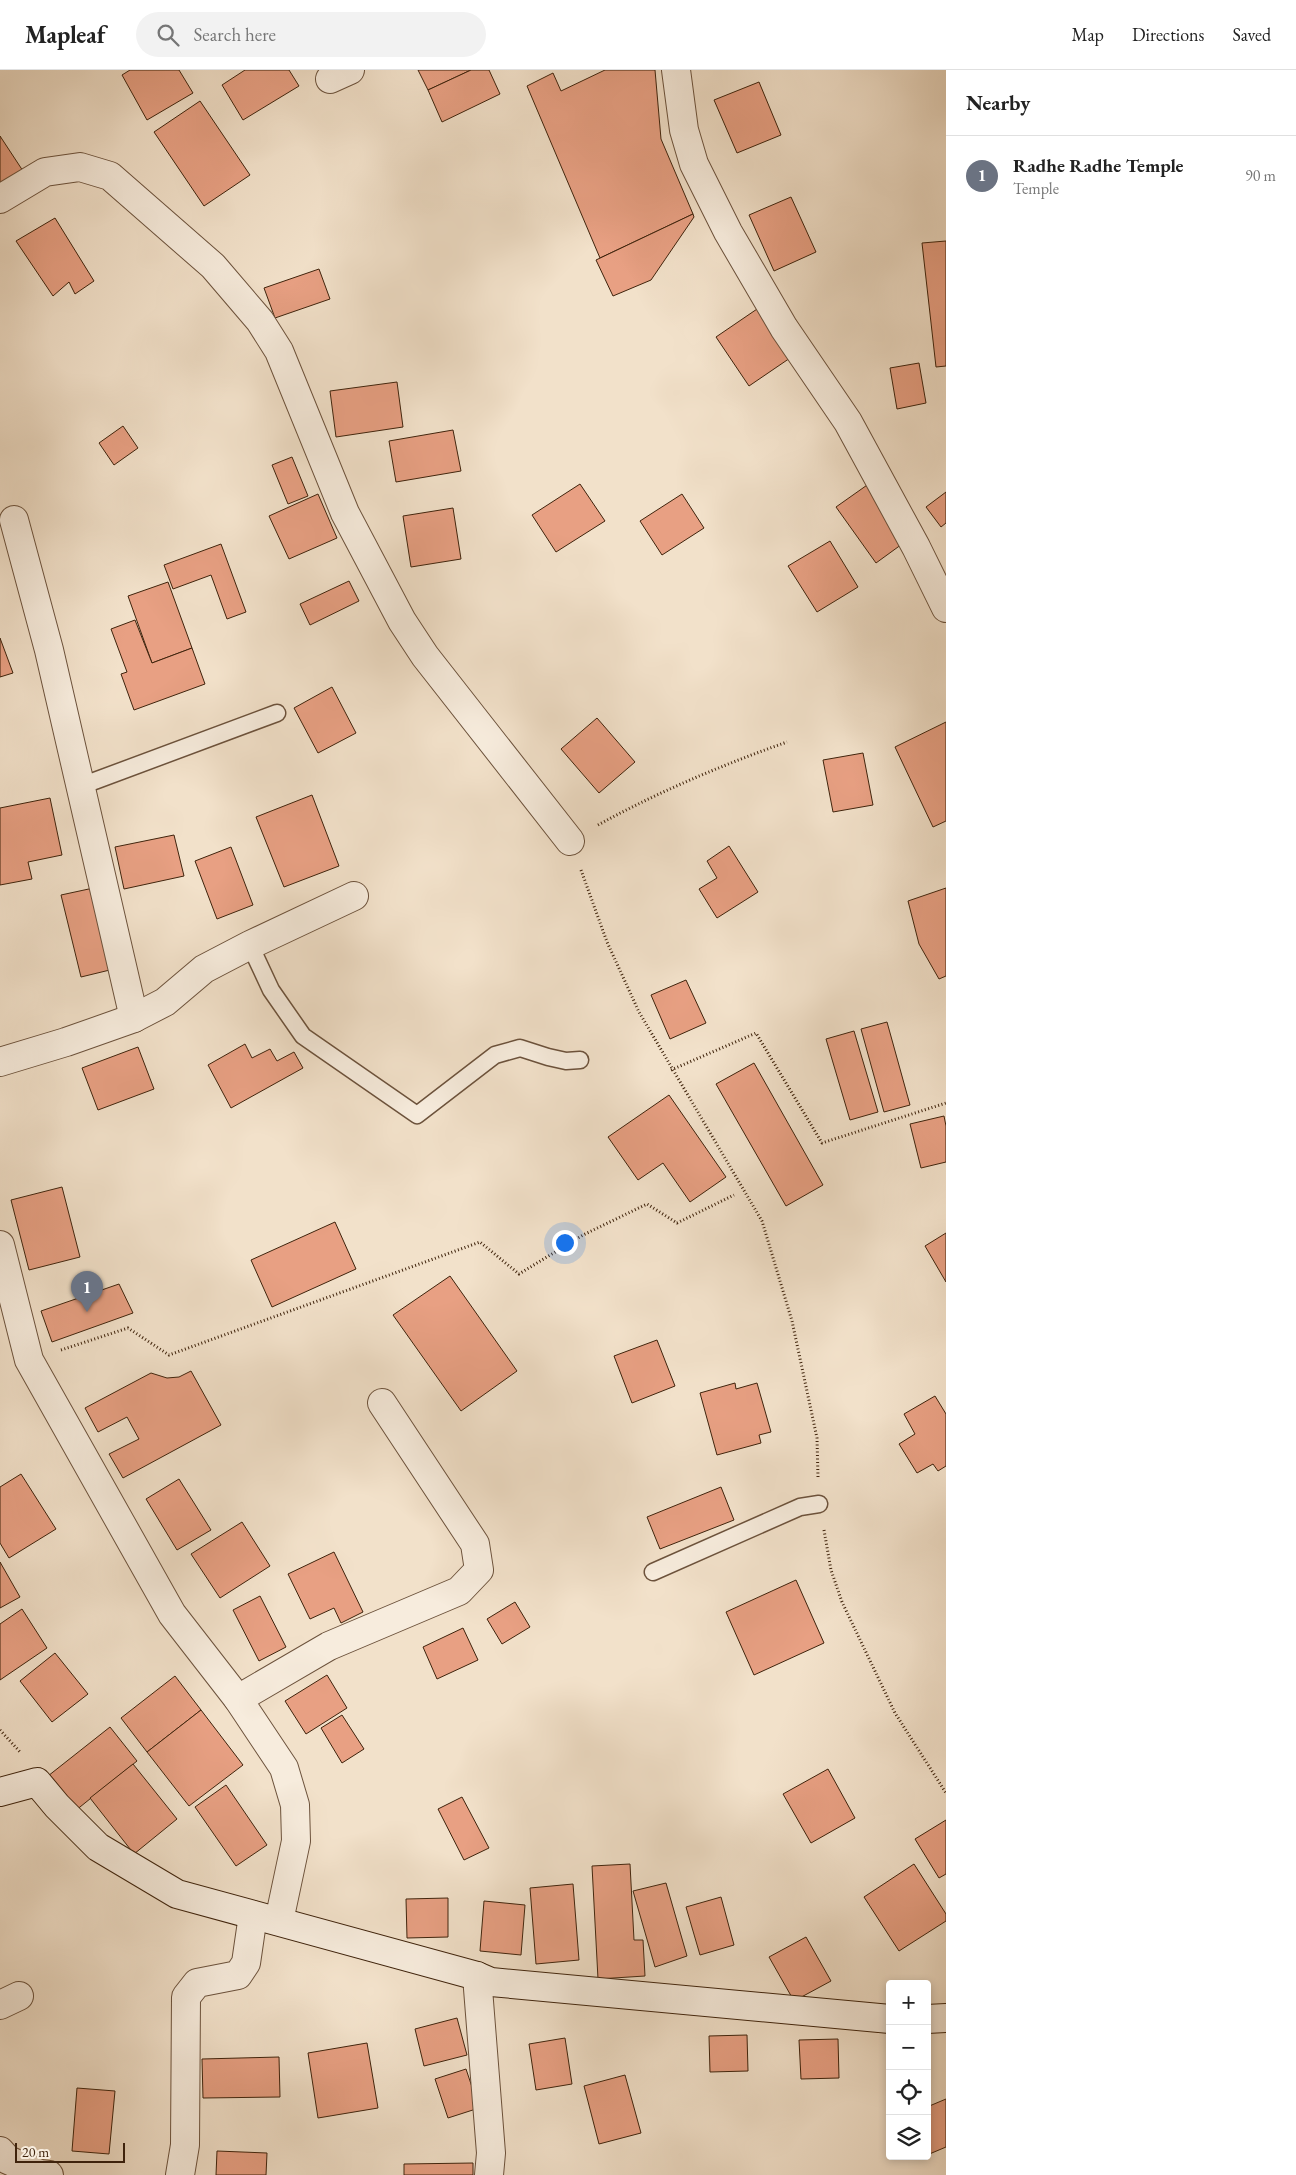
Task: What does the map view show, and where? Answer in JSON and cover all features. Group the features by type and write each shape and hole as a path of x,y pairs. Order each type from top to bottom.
{"street":[{"path":"676,70 684,130 694,164 784,328 848,422 916,547 946,608"},
{"path":"0,199 45,172 80,168 110,176 213,266 260,320 279,351 345,513 402,621 424,656 570,840"},
{"path":"14,520 49,650 134,1018"},
{"path":"0,1062 66,1042 134,1018 165,1002 204,969 354,896"},
{"path":"0,1245 30,1360 172,1614 238,1699 284,1768 295,1805 296,1841 246,1963 238,1974 197,1982 186,1997 185,2145 180,2175"},
{"path":"238,1699 329,1646 459,1591 480,1570 475,1544 382,1403"},
{"path":"0,1792 37,1782 57,1806 98,1847 178,1894 477,1976 490,1982 886,2019"},
{"path":"477,1976 491,2153 489,2175"},
{"path":"931,2019 946,2018"},
{"path":"0,2151 8,2160 40,2174 49,2175"}],"lane":[{"path":"80,786 277,713"},
{"path":"250,945 271,990 303,1036 416,1115 495,1055 520,1048 566,1061 580,1060"},
{"path":"653,1572 800,1507 819,1504"}],"path":[{"path":"786,742 741,758 633,806 570,840 607,942 639,1012 671,1070 740,1180 762,1221 792,1321 817,1438 819,1504 831,1570 842,1602 895,1713 946,1793"},
{"path":"671,1070 756,1033 822,1143 946,1103"},
{"path":"30,1360 128,1328 169,1355 480,1242 519,1274 583,1235 646,1204 677,1223 734,1195"}],"building":[{"path":"130,70 179,70 193,93 147,120 122,75"},
{"path":"245,70 289,70 299,86 243,120 222,85"},
{"path":"418,70 471,70 428,90"},
{"path":"471,70 489,70 500,94 442,122 428,90"},
{"path":"605,70 655,70 661,139 693,214 600,258 527,86 553,73 561,91"},
{"path":"759,82 781,135 737,153 714,100"},
{"path":"200,101 250,175 204,206 154,132"},
{"path":"0,136 23,171 0,186"},
{"path":"791,197 816,252 774,271 749,215"},
{"path":"693,214 694,217 651,280 613,296 596,260"},
{"path":"55,218 94,281 75,294 69,282 53,296 16,241"},
{"path":"946,241 946,366 936,367 922,243"},
{"path":"319,269 330,299 275,318 264,288"},
{"path":"760,307 793,356 749,386 716,337"},
{"path":"919,363 926,403 897,409 890,368"},
{"path":"397,382 403,427 336,437 330,391"},
{"path":"123,426 138,448 114,465 99,443"},
{"path":"453,430 461,471 396,482 389,441"},
{"path":"292,457 308,496 288,504 272,465"},
{"path":"870,483 909,539 876,563 836,507"},
{"path":"580,484 605,521 556,552 532,515"},
{"path":"946,492 946,523 941,527 926,507"},
{"path":"318,494 337,538 289,559 269,516"},
{"path":"682,494 704,528 662,555 640,521"},
{"path":"453,508 461,559 411,567 403,516"},
{"path":"830,541 858,587 817,612 788,566"},
{"path":"221,544 246,612 227,619 211,575 173,589 164,565"},
{"path":"349,581 359,601 310,625 300,604"},
{"path":"168,582 192,648 152,663 128,596"},
{"path":"135,620 152,663 192,648 205,684 134,710 121,674 127,672 111,629"},
{"path":"0,638 13,673 0,677"},
{"path":"332,687 356,733 318,753 294,708"},
{"path":"597,718 635,762 599,793 561,749"},
{"path":"946,722 946,821 933,827 895,747"},
{"path":"863,753 873,805 833,812 823,760"},
{"path":"312,795 339,866 284,887 256,817"},
{"path":"50,798 62,855 28,862 32,879 0,885 0,808"},
{"path":"174,835 184,876 124,889 115,847"},
{"path":"729,846 758,892 717,918 699,889 717,878 707,861"},
{"path":"231,847 253,905 217,919 195,861"},
{"path":"98,887 118,968 81,977 61,895"},
{"path":"946,888 946,976 939,979 919,944 908,901"},
{"path":"686,980 706,1023 670,1039 651,995"},
{"path":"887,1022 910,1105 884,1112 861,1029"},
{"path":"854,1031 878,1112 850,1120 826,1039"},
{"path":"245,1044 252,1058 270,1049 277,1061 294,1052 303,1068 231,1108 208,1065"},
{"path":"138,1047 154,1089 98,1110 82,1068"},
{"path":"754,1063 823,1185 786,1206 716,1084"},
{"path":"669,1095 726,1177 690,1202 663,1163 638,1180 608,1137"},
{"path":"944,1116 946,1126 946,1162 921,1168 910,1124"},
{"path":"62,1187 80,1257 29,1270 11,1200"},
{"path":"335,1222 356,1269 272,1307 251,1260"},
{"path":"946,1233 946,1282 925,1246"},
{"path":"450,1276 517,1371 461,1411 393,1315"},
{"path":"119,1284 133,1313 52,1342 41,1311"},
{"path":"657,1340 675,1386 632,1403 614,1356"},
{"path":"191,1371 221,1425 123,1478 109,1454 139,1439 127,1417 98,1432 85,1408 151,1373 167,1378 179,1377"},
{"path":"735,1383 736,1389 757,1383 771,1432 759,1435 761,1443 717,1455 700,1393"},
{"path":"935,1396 946,1414 946,1466 938,1471 933,1464 917,1473 899,1444 915,1434 904,1414"},
{"path":"21,1474 56,1529 9,1558 0,1543 0,1487"},
{"path":"179,1479 211,1530 177,1550 146,1499"},
{"path":"721,1487 734,1520 660,1549 647,1517"},
{"path":"242,1522 270,1566 220,1598 191,1554"},
{"path":"334,1552 363,1612 341,1623 334,1608 310,1619 288,1574"},
{"path":"0,1562 20,1597 0,1608"},
{"path":"796,1580 824,1643 754,1675 726,1612"},
{"path":"260,1596 286,1647 259,1661 233,1610"},
{"path":"515,1602 530,1627 502,1644 487,1619"},
{"path":"22,1609 47,1648 0,1680 0,1624"},
{"path":"463,1628 478,1660 437,1679 423,1647"},
{"path":"55,1653 88,1694 52,1722 20,1681"},
{"path":"327,1675 347,1708 306,1734 285,1701"},
{"path":"175,1676 201,1710 147,1752 121,1718"},
{"path":"201,1710 243,1765 189,1806 147,1752"},
{"path":"342,1715 364,1749 342,1763 321,1728"},
{"path":"110,1727 137,1761 75,1811 48,1776"},
{"path":"133,1764 177,1819 134,1854 90,1798"},
{"path":"828,1769 855,1818 811,1843 783,1794"},
{"path":"226,1785 267,1845 236,1866 195,1807"},
{"path":"462,1797 489,1848 464,1860 438,1809"},
{"path":"946,1820 946,1874 939,1878 915,1839"},
{"path":"630,1864 634,1940 643,1940 645,1976 598,1979 592,1866"},
{"path":"914,1864 946,1914 946,1921 899,1951 864,1897"},
{"path":"666,1883 687,1956 655,1967 633,1891"},
{"path":"573,1884 579,1960 536,1964 530,1888"},
{"path":"721,1897 734,1945 700,1955 686,1907"},
{"path":"448,1898 448,1937 407,1938 406,1899"},
{"path":"484,1901 525,1905 521,1955 480,1951"},
{"path":"806,1937 831,1981 794,2001 769,1957"},
{"path":"457,2018 467,2055 424,2066 415,2029"},
{"path":"747,2035 748,2071 710,2072 709,2036"},
{"path":"565,2038 572,2084 536,2090 529,2044"},
{"path":"838,2039 839,2078 801,2079 799,2040"},
{"path":"367,2043 378,2108 318,2118 308,2053"},
{"path":"279,2057 280,2097 203,2098 202,2059"},
{"path":"466,2069 479,2108 448,2118 435,2079"},
{"path":"625,2075 641,2133 599,2144 584,2086"},
{"path":"77,2088 115,2091 109,2154 72,2151"},
{"path":"946,2099 946,2147 931,2153 931,2115 931,2105"},
{"path":"217,2151 267,2153 266,2175 216,2175"},
{"path":"473,2163 473,2175 404,2175 404,2164"}],"place":[{"name":"Radhe Radhe Temple","path":"87,1312"}]}
